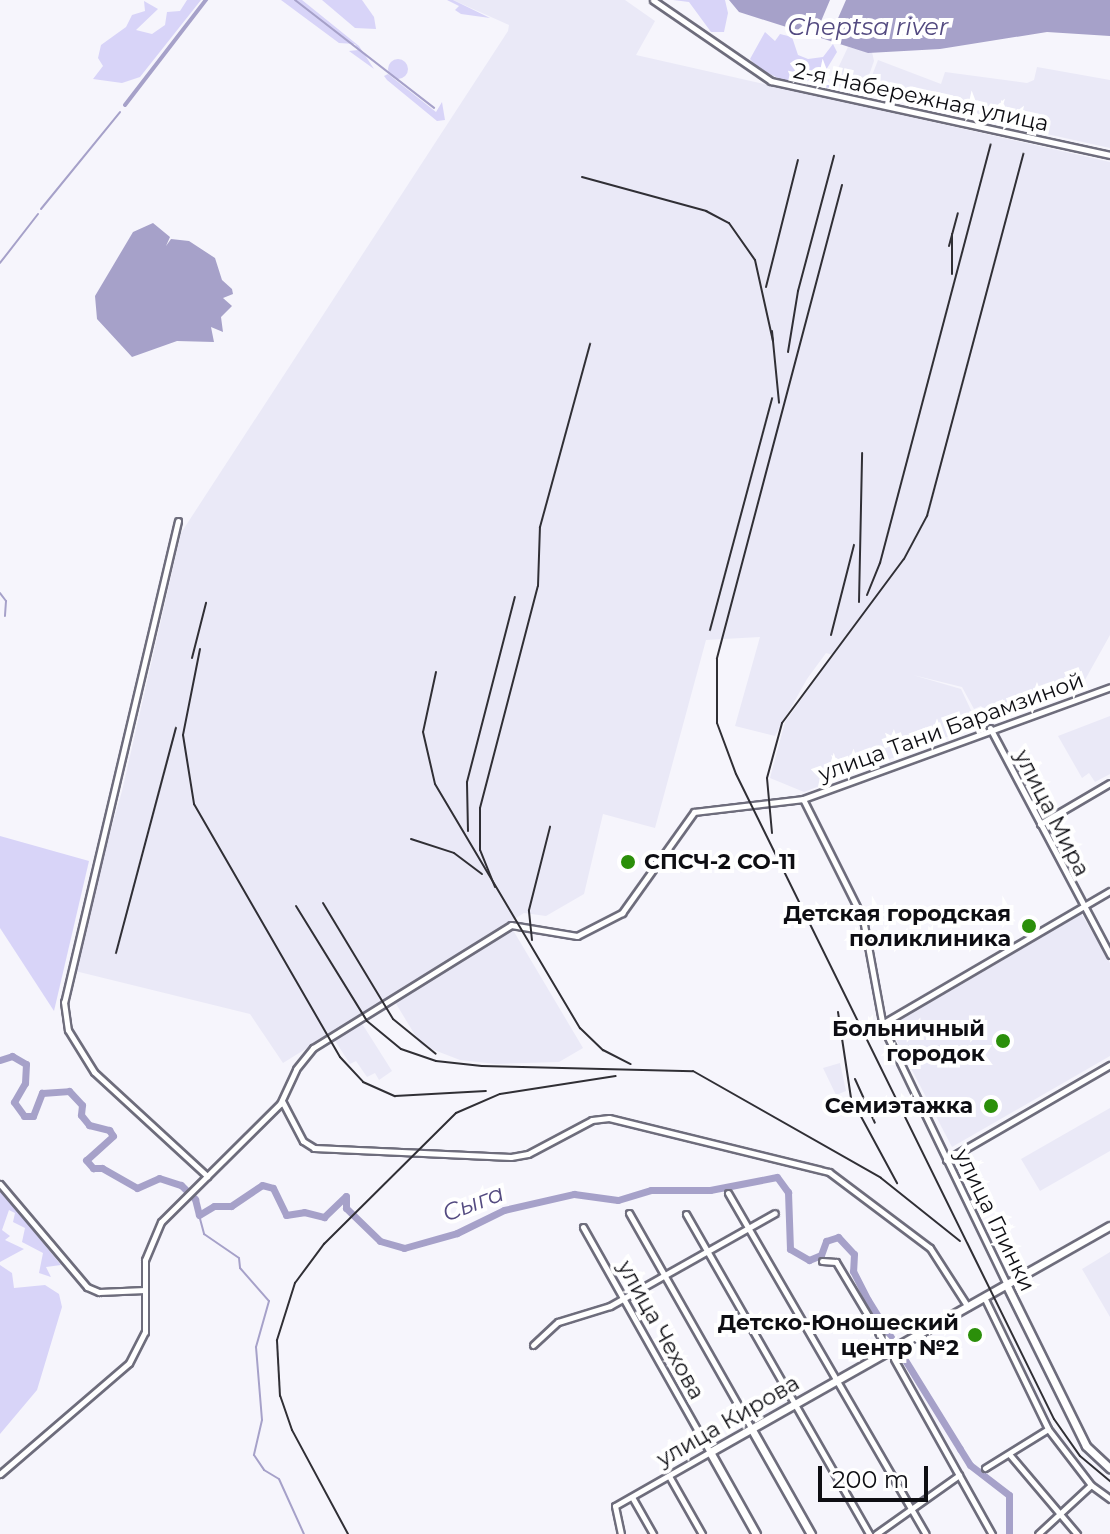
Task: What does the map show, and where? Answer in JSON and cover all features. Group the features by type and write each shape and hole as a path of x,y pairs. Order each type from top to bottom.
{"main road":[{"name":"улица Кирова","path":"710,1452 901,1341 969,1308 1110,1226"},
{"name":"улица Глинки","path":"1007,1286 1086,1446 1110,1468"},
{"path":"751,1428 811,1534"},
{"name":"улица Чехова","path":"710,1452 756,1534"}],"street":[{"name":"2-я Набережная улица","path":"653,0 771,81 1110,155"},
{"path":"178,521 64,1002 68,1030 94,1072 207,1176"},
{"name":"улица Тани Барамзиной","path":"0,1474 129,1363 145,1332 145,1290 152,1238 180,1203 282,1101 296,1069 313,1048 511,925 583,935 622,913 694,812 803,799 990,728 1110,687"},
{"name":"улица Мира","path":"990,728 1110,955"},
{"path":"1040,824 1110,783"},
{"name":"улица Глинки","path":"803,799 865,925 882,1024 1007,1286"},
{"path":"882,1024 1110,891"},
{"path":"946,1160 1110,1065"},
{"path":"282,1101 303,1141 314,1148 511,1157 528,1154 592,1120 609,1118 829,1172 930,1248 969,1308"},
{"path":"0,1184 87,1287 99,1292 145,1290"},
{"path":"728,1193 926,1534"},
{"path":"629,1213 751,1428"},
{"path":"533,1345 558,1322 624,1299 775,1213"},
{"path":"686,1214 869,1534"},
{"name":"улица Чехова","path":"583,1227 710,1452"},
{"path":"822,1261 836,1262 888,1349"},
{"path":"985,1299 1048,1429 1091,1485 1110,1499"},
{"path":"894,1359 992,1534"},
{"path":"985,1468 1048,1429"},
{"name":"улица Кирова","path":"621,1534 615,1506 710,1452"},
{"path":"1010,1455 1057,1516 1077,1534"},
{"path":"876,1534 959,1475"},
{"path":"669,1476 702,1534"},
{"path":"1038,1534 1091,1485"},
{"path":"632,1497 653,1534"}],"shaded area":[{"path":"187,0 201,0 140,77 122,83 93,79 103,66 98,58 101,45 126,27 132,15 145,11 144,1 158,9 136,30 152,34 165,25 167,12 180,11"},
{"path":"281,0 302,0 359,46 374,69 349,51 358,50 355,44 339,43"},
{"path":"322,0 362,0 374,17 376,29 355,28"},
{"path":"447,0 490,18 461,14 455,10 459,6"},
{"path":"453,0 625,0 655,21 636,55 1110,162 1110,635 1081,687 991,719 981,706 974,709 962,687 913,675 961,689 978,725 804,792 770,778 785,722 833,655 826,653 807,679 775,736 735,726 760,637 706,640 655,828 603,814 584,894 546,916 524,913 283,1063 250,1014 71,970 122,791 181,533 508,31 509,25"},
{"path":"673,0 725,0 728,13 724,32 711,32 689,2"},
{"path":"765,32 775,41 780,34 792,37 798,55 808,59 823,57 833,44 837,52 826,70 830,88 784,81 758,68 750,59"},
{"path":"848,47 872,52 874,61 862,95 831,83"},
{"path":"398,59 405,62 408,69 405,76 398,79 391,76 388,69 391,62"},
{"path":"878,60 941,84 945,72 1027,83 1034,80 1037,67 1110,80 1110,148 865,94"},
{"path":"388,74 436,112 442,102 445,120 437,121 387,80 384,76"},
{"path":"1110,716 1110,774 1095,782 1089,773 1082,778 1058,736"},
{"path":"0,836 89,861 54,1011 0,928"},
{"name":"Больничный городок","path":"1081,913 1110,963 1110,1056 952,1147 889,1026"},
{"path":"513,930 583,1048 559,1062 496,1064 460,1060 421,1045 395,1002"},
{"path":"361,1022 392,1071 379,1080 375,1073 367,1077 356,1061 350,1064 334,1039"},
{"path":"840,1063 846,1091 836,1095 823,1068"},
{"path":"1110,1108 1110,1151 1040,1191 1021,1159"},
{"path":"0,1190 61,1265 46,1267 51,1277 39,1273 43,1253 22,1242 25,1228 13,1222 15,1213 9,1210 2,1230 10,1236 5,1240 24,1249 0,1262"},
{"path":"1110,1252 1110,1317 1082,1269"},
{"path":"0,1265 12,1273 14,1288 45,1285 59,1294 62,1307 37,1390 0,1434"}],"water":[{"name":"Cheptsa river","path":"729,0 830,0 819,26 832,32 846,0 1110,0 1110,36 1047,32 940,49 868,53 739,12"},
{"path":"153,223 170,237 166,246 171,239 189,241 215,258 222,280 233,294 223,298 232,306 221,317 223,332 211,327 214,342 177,341 132,357 97,319 95,296 133,232"}],"waterway":[{"path":"125,105 206,0"},
{"path":"295,0 434,108"},
{"path":"41,209 120,112"},
{"path":"0,263 38,214"},
{"path":"0,593 6,601 5,616"},
{"name":"Сыга","path":"0,1060 12,1056 26,1064 25,1083 14,1102 24,1116 33,1116 42,1093 69,1091 82,1105 81,1115 89,1125 109,1130 113,1136 86,1160 93,1168 102,1168 137,1188 159,1178 181,1185 195,1199 199,1215 214,1206 231,1206 262,1185 273,1188 286,1215 304,1212 324,1217 346,1196 346,1208 380,1241 404,1248 457,1233 504,1210 574,1194 618,1200 651,1190 710,1190 777,1177 788,1192 790,1249 809,1260 821,1255 826,1241 838,1237 854,1254 853,1271 868,1300 970,1465 1009,1495 1009,1534"},
{"path":"199,1215 204,1234 239,1258 240,1268 269,1301 256,1347 262,1420 254,1455 264,1470 279,1479 304,1534"}],"railway":[{"path":"867,595 880,563 991,144"},
{"path":"772,833 767,778 782,723 904,559 927,516 1023,154"},
{"path":"788,352 798,291 834,156"},
{"path":"766,287 798,160"},
{"path":"582,177 706,211 729,223 755,260 773,341"},
{"path":"842,185 717,659 717,723 736,774 1054,1419 1080,1456 1110,1481"},
{"path":"949,246 958,213"},
{"path":"952,234 952,274"},
{"path":"772,331 779,403"},
{"path":"495,887 480,850 480,808 538,586 540,527 590,344"},
{"path":"710,630 772,398"},
{"path":"859,602 862,453"},
{"path":"831,635 854,545"},
{"path":"468,831 467,782 515,597"},
{"path":"192,658 206,603"},
{"path":"200,649 183,735 194,804 340,1057 363,1082 395,1096 486,1091"},
{"path":"436,672 423,732 435,784 580,1028 603,1050 631,1064"},
{"path":"116,953 176,728"},
{"path":"532,940 529,910 550,827"},
{"path":"411,839 454,853 482,874"},
{"path":"323,903 393,1019 436,1054"},
{"path":"296,906 367,1021 401,1049 436,1061 482,1066 693,1071 881,1178 960,1241"},
{"path":"838,1012 851,1098 897,1183"},
{"path":"348,1534 292,1430 280,1396 277,1340 295,1283 324,1244 456,1113 500,1094 616,1076"},
{"path":"855,1079 875,1123"}],"place":[{"name":"СПСЧ-2 СО-11","path":"628,862"},
{"name":"Детская городская поликлиника","path":"1029,926"},
{"name":"Больничный городок","path":"1003,1041"},
{"name":"Семиэтажка","path":"991,1106"},
{"name":"Детско-Юношеский центр №2","path":"975,1335"}]}
